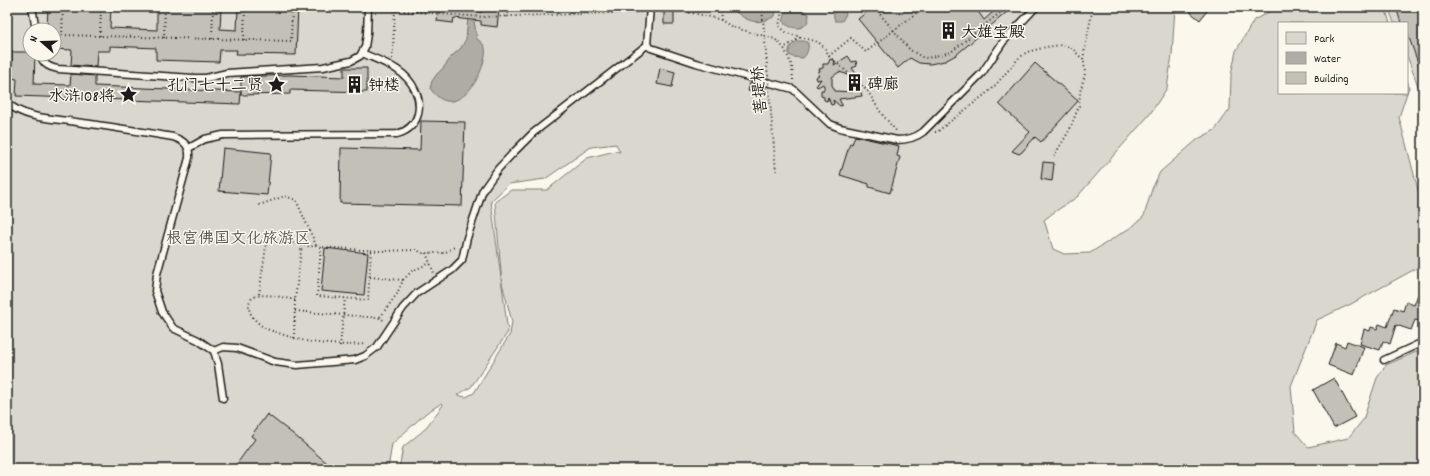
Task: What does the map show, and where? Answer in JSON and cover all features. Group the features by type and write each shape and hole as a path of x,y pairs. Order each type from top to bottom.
{"lane":[{"path":"32,7 35,22"},
{"path":"647,46 696,62 793,89 830,124 897,140 904,140 915,138 924,132 982,74 1003,42 1036,7"},
{"path":"43,62 51,68 58,70 193,78 218,76 227,73 323,67 351,61 362,53 367,38 368,8"},
{"path":"214,351 223,347 237,348 275,362 297,365 354,360 365,356 380,343 404,308 417,293 452,270 462,260 467,238 483,190 498,169 534,133 647,46 650,10"},
{"path":"189,148 205,139 223,135 397,134 405,132 416,122 420,103 414,86 404,74 389,65 362,53"},
{"path":"7,103 23,114 37,118 74,121 173,136 184,142 189,148 189,158 157,274 155,291 162,312 174,328 198,340 214,351 218,364 223,398"},
{"path":"1384,360 1423,342"}],"path":[{"path":"63,7 62,34 291,41 292,7"},
{"path":"100,36 101,7"},
{"path":"164,38 165,7"},
{"path":"212,39 213,7"},
{"path":"244,40 245,7"},
{"path":"325,7 395,9 484,17 650,10 687,12 721,20 732,27 775,39 784,48 792,66 793,89"},
{"path":"506,17 512,7"},
{"path":"720,7 721,20"},
{"name":"菩提桥","path":"762,7 776,172"},
{"path":"783,7 779,26 787,33 818,42 825,48 829,56 867,90 881,113 904,140"},
{"path":"877,7 879,13 910,50 922,57 927,58 950,52 1007,7"},
{"path":"829,56 851,38 866,52 924,7"},
{"path":"1054,156 1069,131 1079,106 1080,92 1085,74 1083,59 1092,7"},
{"path":"389,65 393,55 395,9"},
{"path":"784,48 801,37"},
{"path":"924,132 937,132 992,89 1026,52 1062,45 1072,48 1083,59"},
{"path":"259,205 285,196 296,200 316,244 321,247 372,250 416,250 426,253 444,253 467,238"},
{"path":"259,294 267,240 302,244 310,248 316,244"},
{"path":"294,338 295,311 302,244"},
{"path":"321,247 317,296 368,300 372,250"},
{"path":"426,253 436,280"},
{"path":"380,318 397,294 402,280 412,271 430,263"},
{"path":"369,277 402,280"},
{"path":"296,300 259,294 252,297 248,302 249,310 255,320 263,327 294,338 326,345 340,346 380,343"},
{"path":"340,346 345,298"},
{"path":"295,311 380,318 384,320 390,328"}],"green space":[{"name":"根宫佛国文化旅游区","path":"7,7 1175,7 1172,55 1167,88 1150,114 1077,197 1044,220 1053,249 1064,254 1090,253 1133,226 1144,216 1152,189 1160,172 1198,139 1215,130 1230,109 1231,75 1236,51 1254,20 1278,7 1385,7 1390,22 1278,22 1278,94 1407,94 1399,117 1423,209 1423,260 1417,268 1351,304 1317,320 1291,386 1295,432 1308,447 1348,438 1363,420 1377,378 1386,365 1423,349 1423,469 399,469 403,447 424,430 443,405 442,403 426,413 392,444 388,469 7,469","holes":["616,144 620,152 615,151 587,158 547,190 511,190 495,202 502,283 512,322 510,334 474,393 466,397 457,395 471,387 508,332 491,201 509,184 545,179 591,147"]},
{"path":"1388,7 1423,7 1423,85 1418,86 1408,59 1408,22 1394,22"}],"water":[{"path":"469,7 478,7 474,21 477,39 485,48 484,58 477,80 471,89 463,96 455,100 447,101 438,97 430,88 432,81 437,74 461,48 466,39"},
{"path":"736,7 777,7 775,16 764,21 755,22 741,16 736,12"},
{"path":"790,7 798,8 809,14 806,24 800,28 796,28 783,22 787,9"},
{"path":"837,8 844,9 846,14 842,21 835,21 834,14"},
{"path":"798,41 808,43 806,55 803,58 789,55 791,46"}],"building":[{"path":"48,7 111,7 110,28 157,30 157,7 221,7 220,29 237,30 238,7 298,7 296,55 236,54 237,50 220,50 219,62 156,60 156,48 110,46 110,51 97,51 96,67 71,65 72,50 62,49 62,22 47,22"},
{"path":"439,7 455,7 455,9 482,12 483,8 499,9 497,27 481,25 481,21 454,18 453,23 437,21"},
{"path":"664,7 674,7 674,24 664,24"},
{"path":"873,7 975,7 984,20 999,7 1013,7 956,55 945,61 930,64 919,63 910,58 898,68 858,19"},
{"path":"1194,7 1210,7 1200,20 1190,12"},
{"path":"1396,7 1419,7 1423,20 1423,74 1408,35 1408,22 1401,22"},
{"path":"12,52 22,52 22,62 35,62 34,84 70,85 71,74 95,76 95,86 241,92 240,104 16,96 17,79 11,78"},
{"path":"848,56 852,62 856,61 857,66 852,68 857,75 862,96 839,99 842,105 840,106 833,100 834,104 831,105 828,97 827,101 824,100 824,97 821,96 821,90 824,90 824,86 823,84 818,87 816,86 821,79 817,80 816,77 819,75 819,69 823,68 823,64 828,64 830,59 835,61 834,65","holes":["839,72 846,74 853,92 835,91 832,85 832,77"]},
{"path":"1035,63 1078,101 1041,142 1035,137 1019,154 1012,151 1030,132 999,104"},
{"path":"344,68 367,68 367,92 290,90 290,94 241,95 241,77 290,75 344,77"},
{"path":"660,68 675,72 672,87 657,84"},
{"path":"750,83 766,86 764,95 748,91"},
{"path":"421,121 465,122 462,206 340,203 341,148 420,150"},
{"path":"855,136 899,146 897,156 900,157 890,193 869,187 869,184 840,175 850,143 852,144"},
{"path":"223,148 271,153 267,195 219,191"},
{"path":"1043,162 1054,163 1052,181 1041,179"},
{"path":"325,248 368,253 364,295 321,291"},
{"path":"1422,284 1423,322 1415,320 1411,330 1396,325 1390,344 1383,341 1380,350 1360,344 1364,329 1370,331 1371,327 1377,329 1379,324 1387,327 1394,308 1403,311 1406,302 1414,305"},
{"path":"1347,341 1364,347 1354,375 1328,365 1336,343 1345,347"},
{"path":"1334,378 1355,417 1334,428 1313,390"},
{"path":"267,414 334,469 233,469 255,439 251,436"}],"place":[{"name":"大雄宝殿","path":"948,31"},
{"name":"碑廊","path":"854,83"},
{"name":"孔门七十二贤","path":"276,84"},
{"name":"钟楼","path":"355,84"},
{"name":"水浒108将","path":"128,95"}]}
